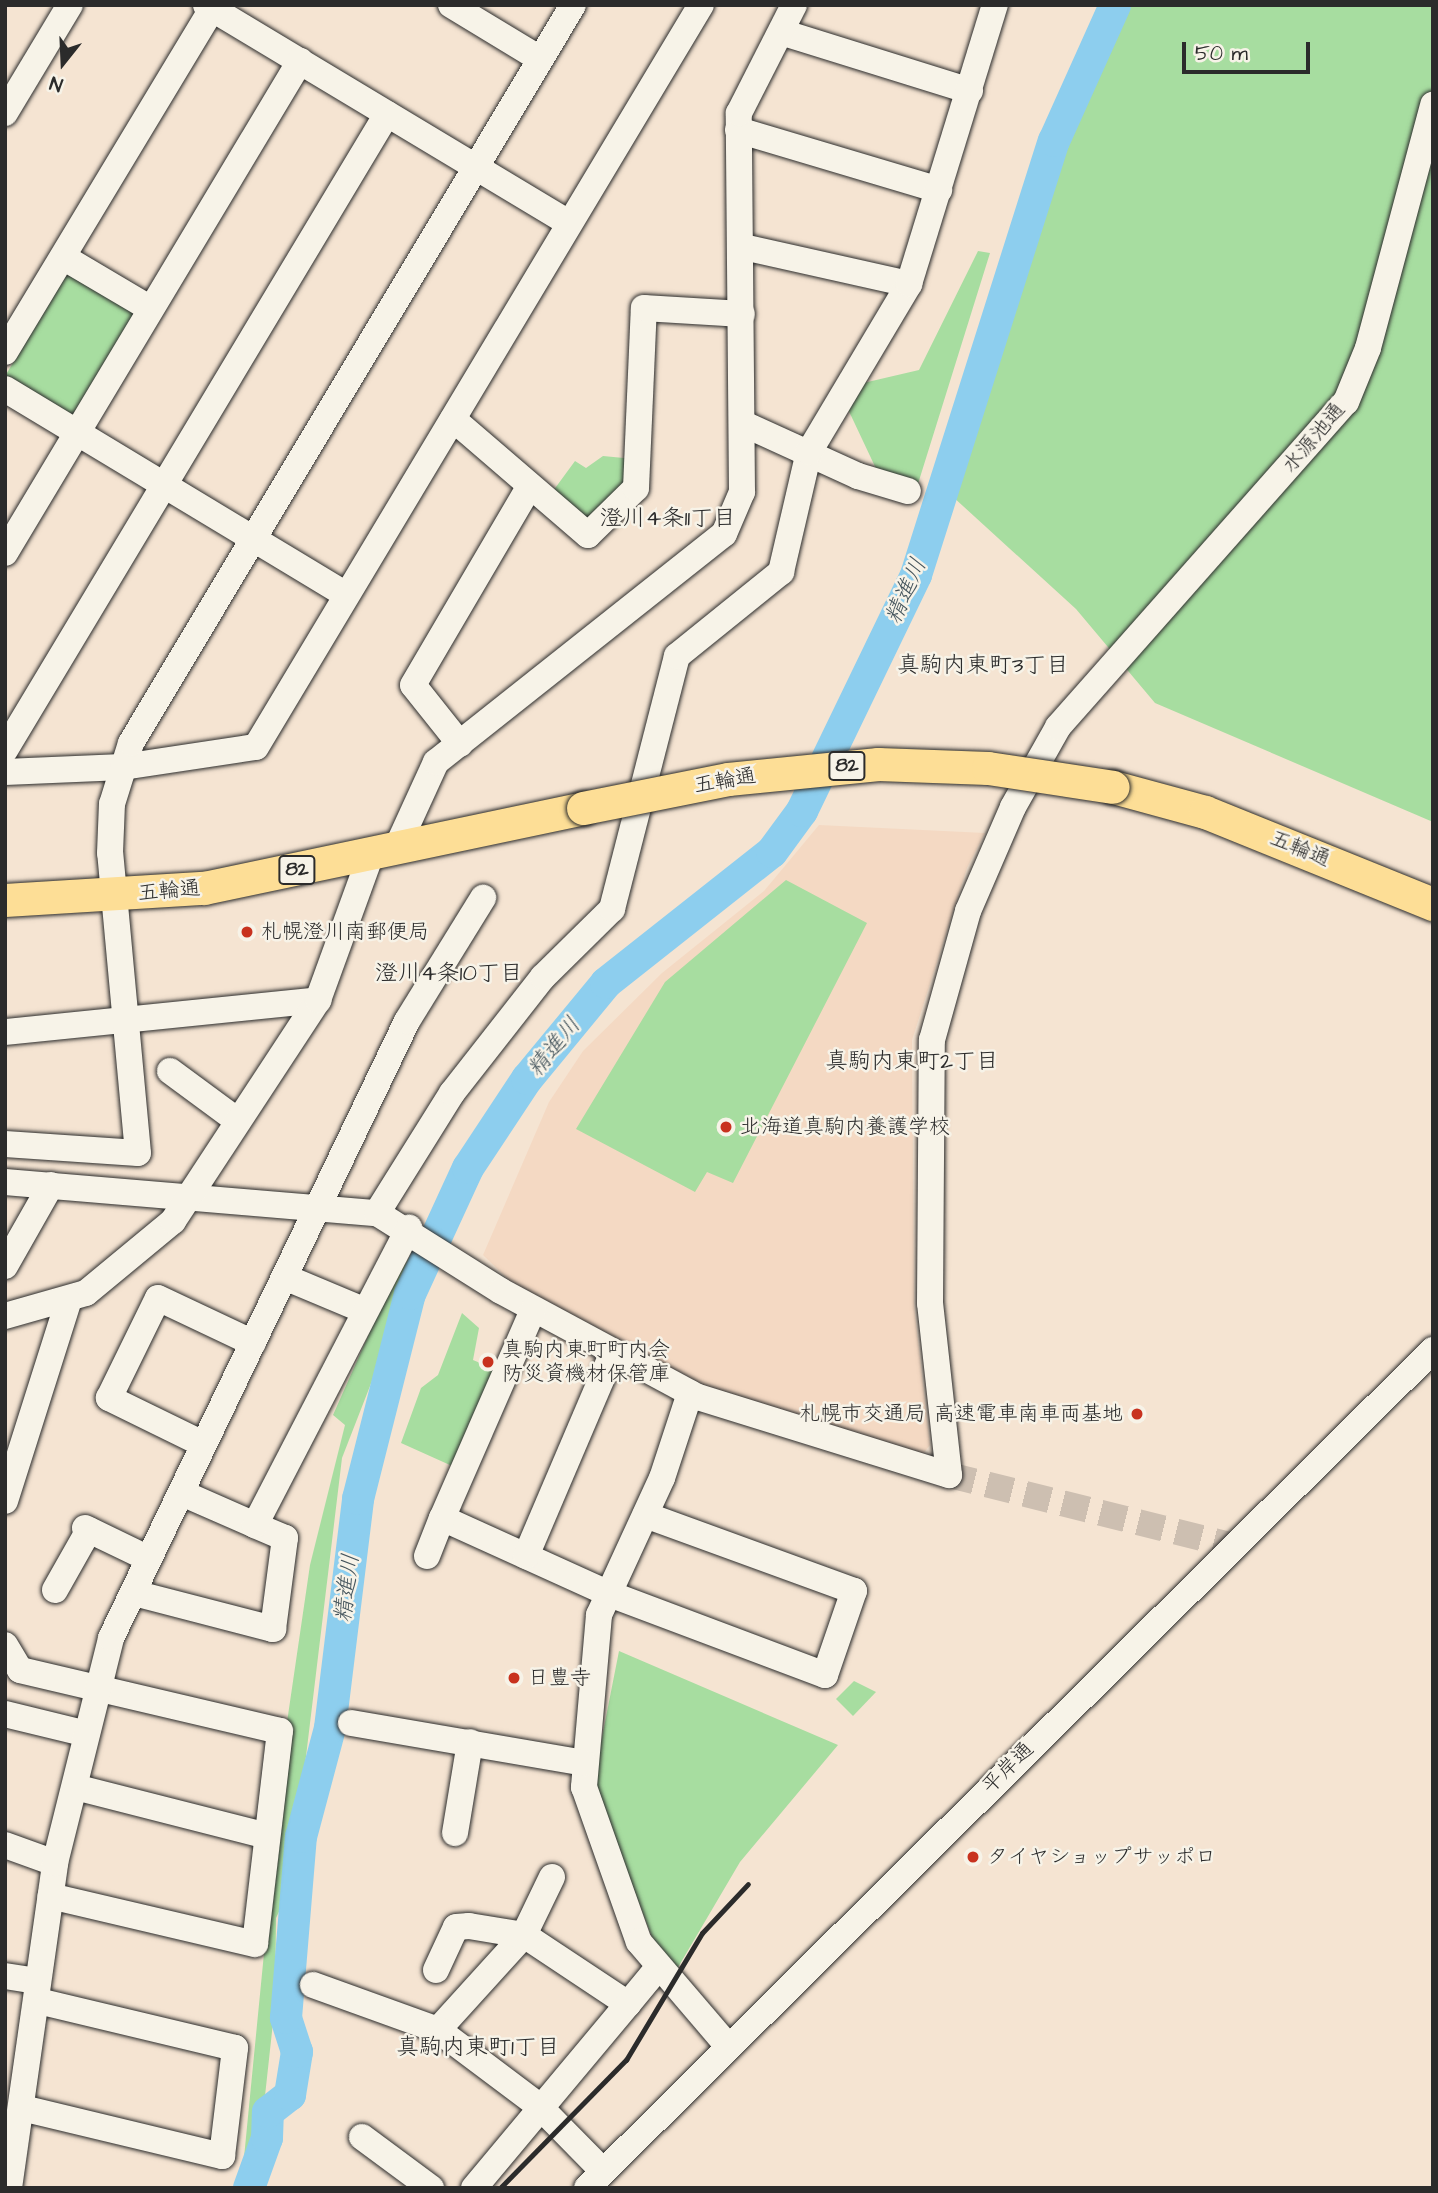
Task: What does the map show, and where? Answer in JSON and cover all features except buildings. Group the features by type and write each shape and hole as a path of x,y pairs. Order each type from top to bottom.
{"main road":[{"name":"五輪通","path":"5,900 111,896 204,888 728,779 878,764 988,768 1113,787 1205,812 1433,904"}],"street":[{"path":"5,113 70,5"},
{"path":"451,5 540,59"},
{"path":"5,1144 138,1153 111,896 112,804 122,768 251,539 573,5"},
{"path":"5,772 122,768 256,747 701,5"},
{"path":"5,1316 68,1302 173,1221 235,1119 318,1000 385,849 436,762 724,534 742,492 743,247 739,113 794,5"},
{"path":"377,1213 452,1093 543,977 612,909 677,656 781,572 809,452 909,284 995,5"},
{"path":"5,352 64,257 210,6 569,223"},
{"path":"781,32 970,91"},
{"path":"5,553 300,61"},
{"name":"水源池通","path":"690,1393 949,1475 930,1303 932,1040 982,872 1058,727 1102,671 1346,402 1368,348 1433,105"},
{"path":"5,750 387,114"},
{"path":"738,130 939,190"},
{"path":"743,247 909,284"},
{"path":"64,257 151,309"},
{"path":"453,419 528,489 588,535 636,488 644,308 742,314"},
{"path":"5,389 346,595"},
{"path":"744,424 908,491"},
{"path":"460,744 413,685 528,489"},
{"path":"9,2188 17,2096 38,1991 55,1863 111,1638 203,1444 287,1278 407,1021 483,898"},
{"path":"5,1032 123,1024 318,1000"},
{"path":"170,1071 235,1119"},
{"path":"5,1182 186,1198 320,1204 377,1213 414,1232 533,1310 690,1393 645,1515 599,1615 584,1763 588,1800 639,1942 657,1969 727,2045"},
{"path":"5,1266 51,1185"},
{"path":"255,1525 363,1310 414,1232"},
{"path":"287,1278 363,1310"},
{"path":"203,1444 109,1398 158,1298 253,1343"},
{"path":"5,1502 68,1302"},
{"path":"427,1556 533,1310"},
{"name":"平岸通","path":"594,2178 1433,1350"},
{"path":"526,1556 613,1352"},
{"path":"134,1593 273,1629 285,1538 182,1493"},
{"path":"442,1518 607,1593 825,1675 854,1591 645,1515"},
{"path":"55,1590 87,1529 149,1559"},
{"path":"5,1645 20,1670 98,1692 280,1731 256,1944 51,1896"},
{"path":"5,1714 87,1734"},
{"path":"351,1723 584,1763"},
{"path":"455,1833 470,1742"},
{"path":"75,1787 267,1836"},
{"path":"5,1845 55,1863"},
{"path":"438,2030 524,1935 552,1877"},
{"path":"436,1970 456,1927 524,1935 628,2004"},
{"path":"474,2188 538,2105 657,1969"},
{"path":"5,1976 38,1991 235,2048 222,2156 17,2096"},
{"path":"313,1985 438,2030 538,2105 594,2178"},
{"path":"362,2137 431,2188"}],"shaded area":[{"name":"北海道真駒内養護学校","path":"819,825 985,833 967,868 912,1040 914,1306 930,1445 923,1454 705,1386 513,1284 483,1255 549,1102 583,1051 662,973 764,891"}],"green space":[{"path":"1125,5 1433,5 1433,822 1155,703 1076,609 952,496 1064,134"},
{"path":"978,251 990,253 917,487 879,475 846,405 859,384 919,370"},
{"path":"69,271 136,311 71,418 5,376"},
{"path":"603,456 634,459 632,486 598,520 580,516 553,491 575,461 586,468"},
{"path":"786,880 867,923 733,1183 707,1172 695,1192 576,1129 665,982"},
{"path":"414,1250 421,1255 342,1458 290,1889 276,1918 275,2004 255,2188 241,2188 286,1729 310,1565 345,1425 333,1415 388,1291"},
{"path":"462,1313 479,1328 473,1360 504,1373 461,1470 401,1443 421,1388 438,1375"},
{"path":"619,1651 838,1745 740,1862 677,1969 652,1937 593,1783"},
{"path":"854,1681 876,1692 853,1716 836,1699"}],"waterway":[{"name":"精進川","path":"249,2188 267,2138 268,2112 290,2095 297,2052 286,2018 301,1837 330,1728 358,1499 410,1294 468,1168 527,1079 606,983 772,852 802,811 916,575 1054,141 1115,5"}],"tunnel":[{"path":"949,1475 1234,1546"}],"railway":[{"path":"500,2188 626,2060 702,1933 748,1884"}],"place":[{"name":"札幌澄川南郵便局","path":"247,932"},
{"name":"北海道真駒内養護学校","path":"726,1127"},
{"name":"真駒内東町町内会 防災資機材保管庫","path":"488,1362"},
{"name":"札幌市交通局 高速電車南車両基地","path":"1137,1414"},
{"name":"日豊寺","path":"514,1678"},
{"name":"タイヤショップサッポロ","path":"973,1857"}],"district":[{"name":"澄川4条11丁目","path":"668,518"},
{"name":"真駒内東町3丁目","path":"983,665"},
{"name":"澄川4条10丁目","path":"449,973"},
{"name":"真駒内東町2丁目","path":"912,1061"},
{"name":"真駒内東町1丁目","path":"478,2047"}]}
